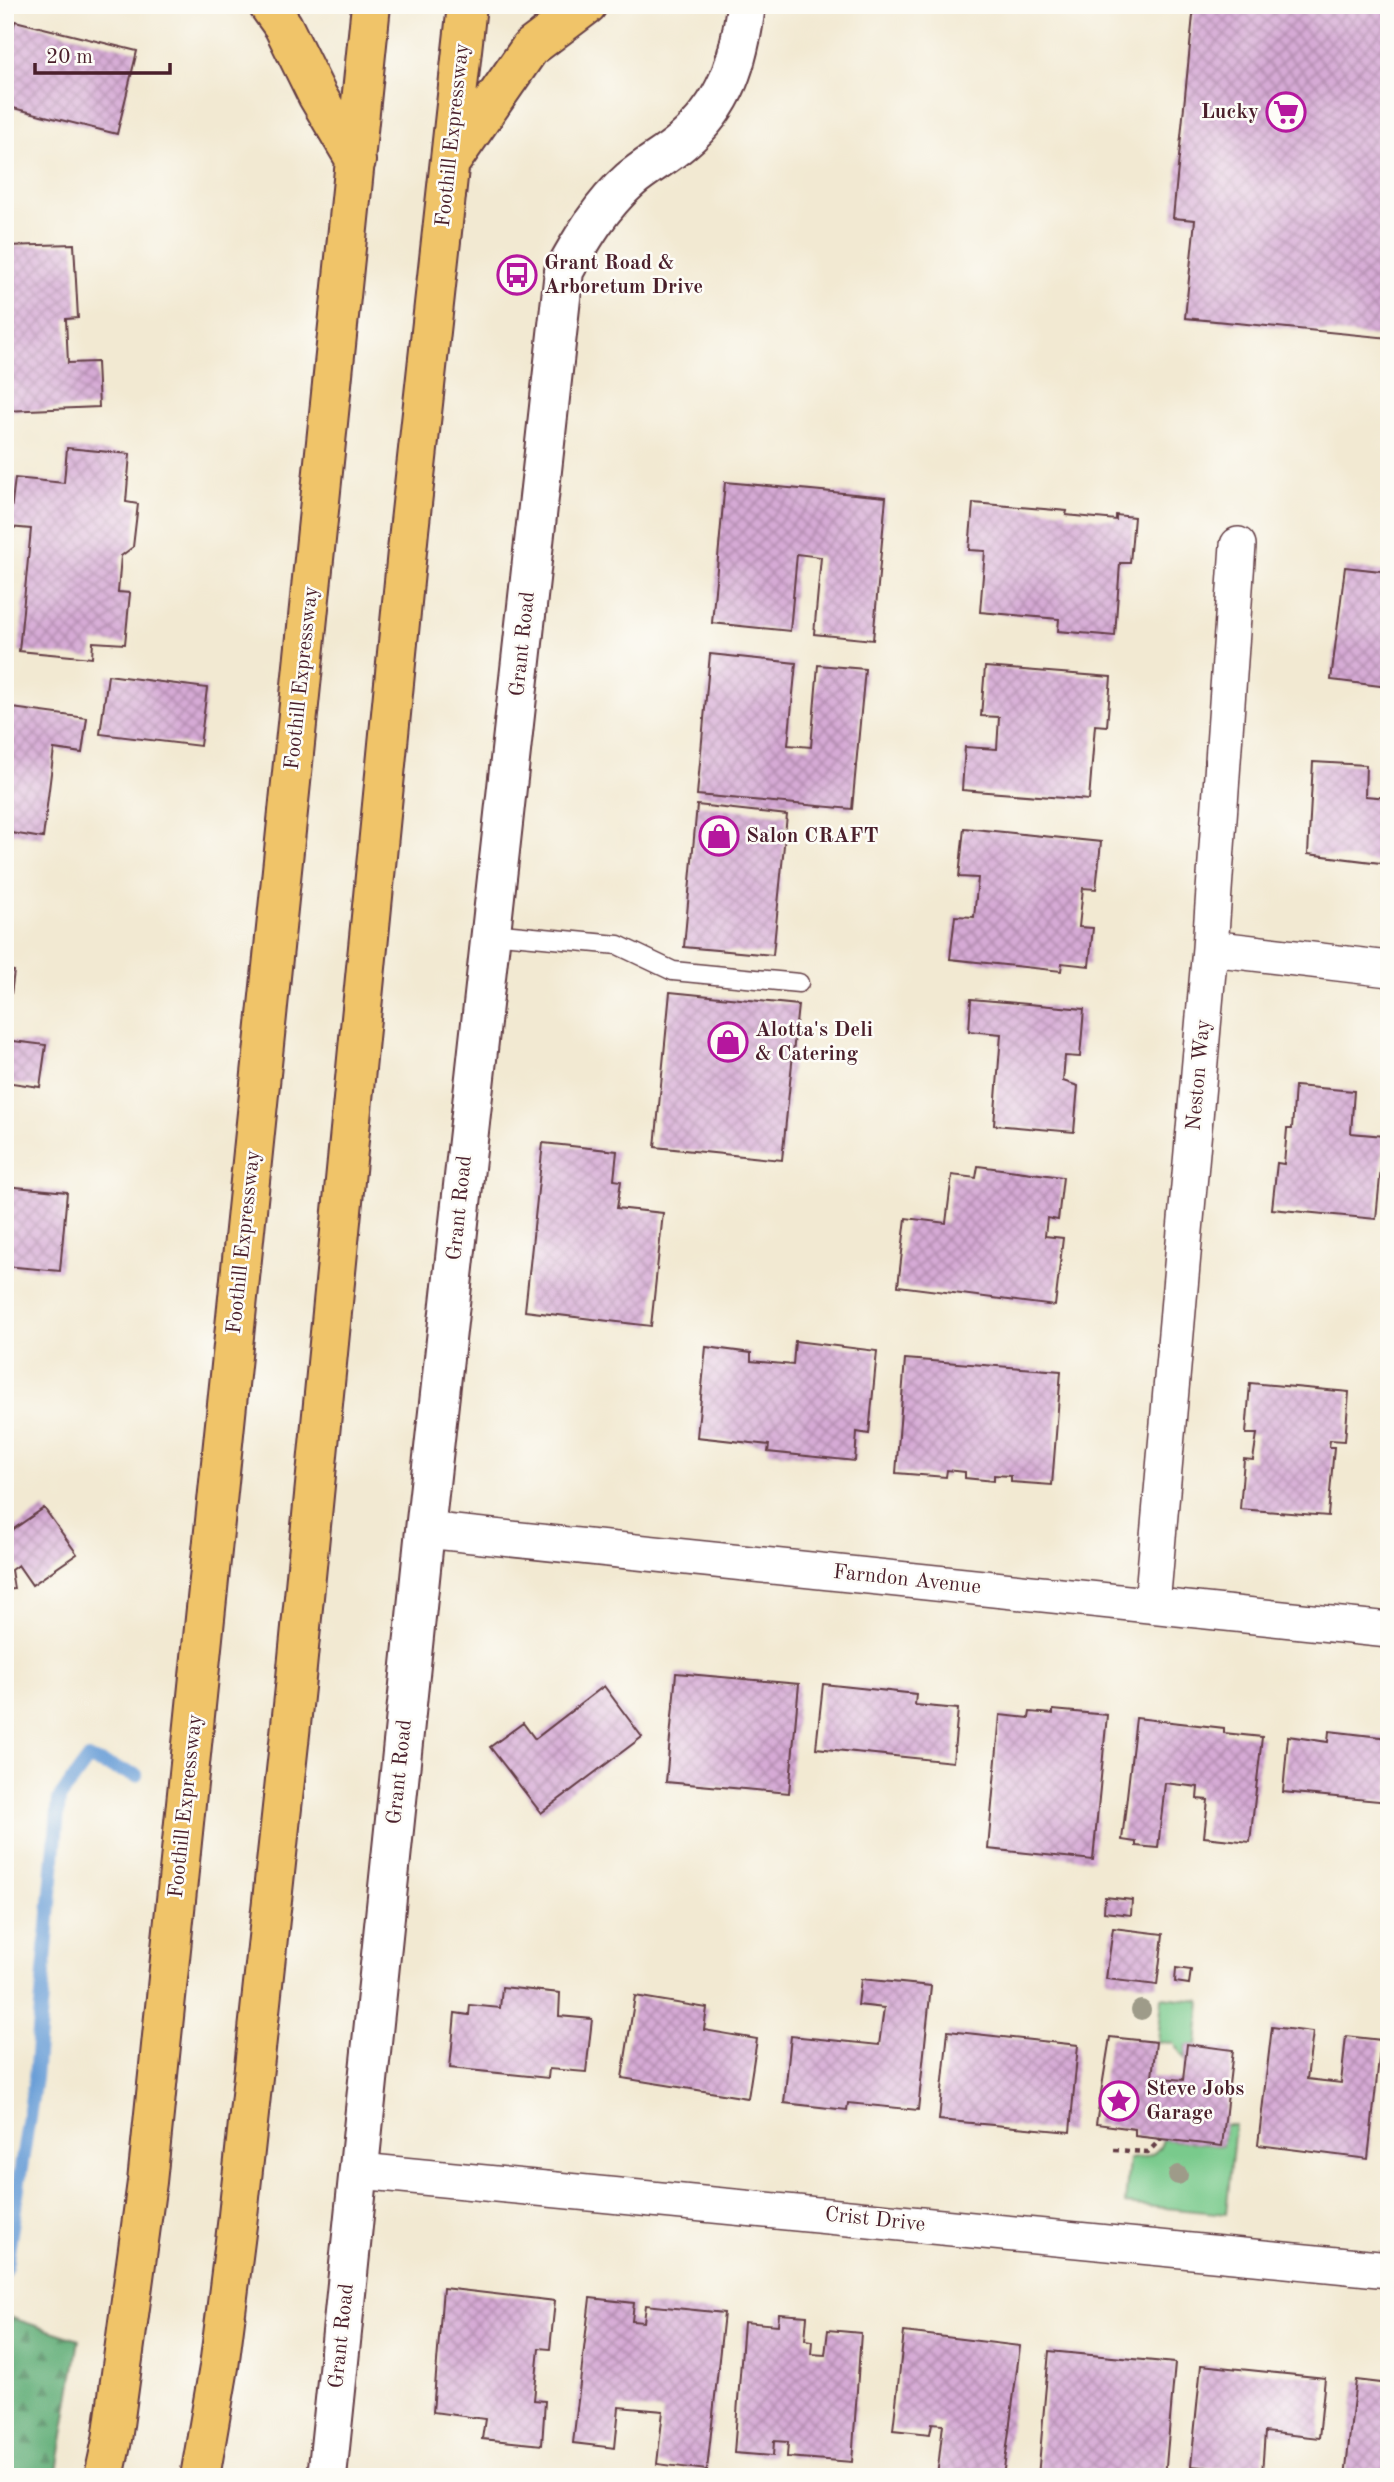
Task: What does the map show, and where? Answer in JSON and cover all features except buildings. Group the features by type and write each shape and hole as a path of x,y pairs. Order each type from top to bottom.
{"highway":[{"path":"268,5 283,26 317,95 356,161"},
{"name":"Foothill Expressway","path":"104,2477 116,2413 148,2168 371,5"},
{"name":"Foothill Expressway","path":"200,2477 219,2367 243,2170 296,1678 409,531 467,5"},
{"path":"450,164 530,48 587,5"}],"street":[{"name":"Grant Road","path":"327,2477 425,1530 564,271 591,222 630,181 683,141 728,87 742,37 746,5"},
{"name":"Neston Way","path":"1152,1605 1210,948 1238,545"},
{"path":"1210,948 1389,969"},
{"name":"Farndon Avenue","path":"425,1530 1389,1630"},
{"name":"Crist Drive","path":"360,2171 1389,2270"}],"lane":[{"path":"491,933 618,945 673,971 800,983"}],"path":[{"path":"1114,2150 1149,2152 1161,2139"}],"green space":[{"path":"1162,1997 1201,2001 1197,2045 1187,2045 1185,2059 1173,2043 1158,2042"},
{"path":"1224,2125 1235,2125 1226,2214 1125,2204 1129,2159 1155,2152 1163,2139 1222,2146"},
{"path":"6,2316 79,2340 56,2477 5,2477"}],"waterway":[{"path":"5,2271 35,2078 59,1799 88,1759 136,1775"}],"place":[{"name":"Lucky","path":"1286,112"},
{"name":"Grant Road & Arboretum Drive","path":"517,275"},
{"name":"Salon CRAFT","path":"719,836"},
{"name":"Alotta's Deli & Catering","path":"728,1042"},
{"name":"Steve Jobs Garage","path":"1119,2101"}]}
